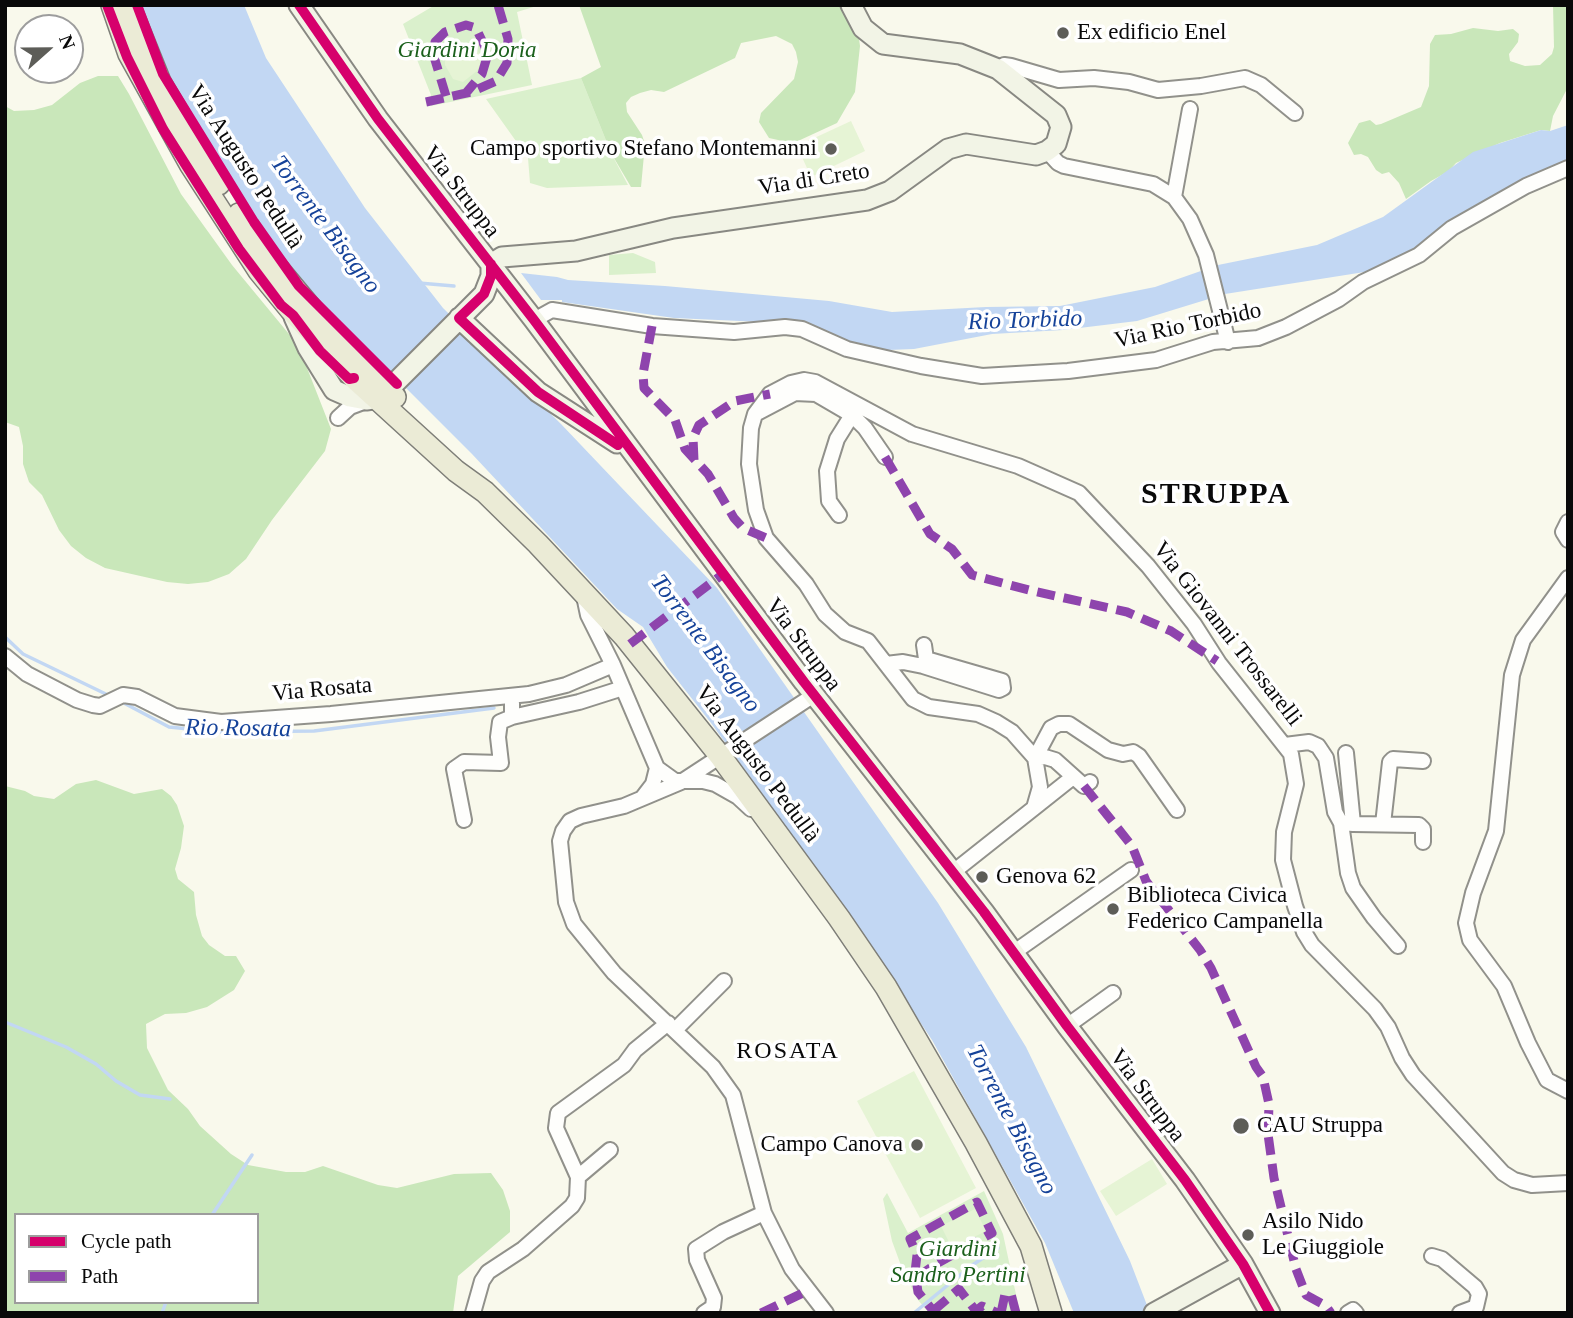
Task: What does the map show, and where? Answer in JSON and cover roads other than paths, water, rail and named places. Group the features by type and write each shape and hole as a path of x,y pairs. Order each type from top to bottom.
{"main road":[{"name":"Via Augusto Pedullà","path":"112,5 129,54 190,164 259,271 290,309 354,378 382,394 455,453 485,492 565,571 725,755 775,831 886,987 976,1143 1031,1247 1051,1313"},
{"name":"Via Augusto Pedullà","path":"129,5 160,82 224,193 278,269 382,394"},
{"name":"Via Augusto Pedullà","path":"1017,1223 1021,1252 1037,1313"}],"street":[{"name":"Via Struppa","path":"299,5 378,119 534,320 809,699 953,873 1185,1180 1243,1264 1270,1313"},
{"path":"851,5 863,27 883,44 960,54 998,69 1047,107 1059,121 1059,139 1047,151 1058,163 1153,184 1174,197 1190,219 1208,261 1228,342"},
{"path":"998,69 1010,65 1059,80 1094,78 1129,82 1158,90 1245,78 1261,85 1295,113"},
{"path":"1174,197 1190,109"},
{"name":"Via di Creto","path":"491,264 502,257 576,251 673,228 867,200 890,191 948,149 966,144 1029,154 1047,151"},
{"name":"Via Rio Torbido","path":"534,320 552,310 652,326 734,332 785,327 802,329 847,349 921,366 982,376 1068,371 1156,360 1205,344 1258,338 1321,309 1363,282 1419,255 1462,222 1526,186 1568,168"},
{"path":"334,390 350,397 382,394 484,294 491,276 491,264"},
{"path":"484,294 501,292 518,299"},
{"name":"Via Augusto Pedullà","path":"290,309 308,348 334,390 338,418 350,407 382,394"},
{"path":"458,319 538,392 611,438 642,466"},
{"name":"Via Giovanni Trossarelli","path":"755,414 770,394 791,383 804,380 815,382 912,434 1012,463 1079,492 1148,566 1194,624 1219,663 1285,745 1295,765 1296,784 1284,832 1283,860 1304,932 1322,957 1375,1009 1388,1027 1413,1075 1494,1162 1514,1180 1532,1185 1568,1183"},
{"path":"555,403 576,407 583,405 584,388"},
{"path":"885,457 865,428 852,415 816,394 796,393 755,414 751,428 749,464 756,509 766,538 806,584 825,614 845,632 868,641 905,691 921,704 978,714 1012,732 1035,758 1040,787 1034,808"},
{"path":"839,515 829,501 827,471 838,439 852,415"},
{"path":"1568,522 1563,532 1568,540"},
{"path":"1568,578 1523,640 1512,675 1496,831 1473,893 1466,923 1467,934 1504,986 1547,1080 1568,1091"},
{"path":"584,593 588,615 613,665 666,790"},
{"path":"886,664 923,666 999,690 1003,688 1002,681 926,659 924,645"},
{"name":"Via Rosata","path":"5,656 27,674 77,700 93,705 100,706 123,695 137,697 175,716 221,722 512,696 565,685 613,665"},
{"path":"464,820 454,769 464,762 501,763 498,737 500,722 623,688"},
{"path":"512,696 512,717"},
{"path":"809,699 725,755 666,790 624,806 570,821 560,841 566,902 574,923 588,944 614,973 713,1067 733,1095 764,1213 792,1269 827,1313"},
{"path":"1035,758 1051,728 1059,724 1069,724 1108,750 1123,754 1133,752 1139,756 1177,810"},
{"path":"1285,745 1309,742 1318,746 1328,768 1332,803 1347,823"},
{"path":"1346,753 1348,873 1353,888 1398,946"},
{"path":"953,873 1034,808 1082,782 1055,760 1035,758"},
{"path":"1383,824 1390,762 1393,759 1423,761"},
{"path":"657,768 671,780 703,781 725,789 738,797 775,831"},
{"path":"642,798 653,785 657,768"},
{"path":"1347,823 1419,825 1423,829 1423,842"},
{"path":"1013,953 1131,870"},
{"path":"473,1313 482,1281 488,1272 523,1249 572,1206 579,1189 578,1177 557,1134 558,1113 624,1065 635,1050 671,1027 724,981"},
{"path":"1067,1026 1113,993"},
{"path":"578,1177 610,1150"},
{"path":"704,1313 713,1307 714,1298 695,1254 696,1249 723,1232 764,1213"},
{"path":"1432,1256 1442,1259 1475,1287 1479,1294 1476,1307 1460,1313"},
{"path":"1156,1312 1243,1264"},
{"path":"1348,1313 1353,1310 1356,1313"}],"water":[{"name":"Torrente Bisagno","path":"140,5 244,5 266,58 365,208 443,308 561,424 717,588 938,903 1026,1047 1130,1261 1150,1313 1074,1313 1045,1243 932,1040 838,899 711,723 667,667 643,627 617,609 472,454 300,282 244,203 162,66"},
{"path":"1568,125 1568,160 1551,166 1466,212 1405,258 1371,271 1225,294 1137,321 1063,330 992,334 914,349 888,350 848,342 806,324 674,318 562,300 541,300 521,273 568,280 829,301 892,312 1060,306 1155,287 1218,265 1317,245 1383,217 1473,152 1541,130 1550,131"}],"waterway":[{"name":"Rio Torbido","path":"419,283 454,286"},
{"name":"Rio Rosata","path":"5,637 23,654 112,697"},
{"name":"Rio Rosata","path":"122,702 169,727 219,732 314,731 494,708"},
{"path":"5,1022 66,1047 140,1095 170,1099"},
{"path":"213,1213 252,1155"},
{"path":"914,1313 971,1266 998,1248"},
{"path":"162,1313 165,1304"}],"place":[{"name":"Ex edificio Enel","path":"1063,33"},
{"name":"Campo sportivo Stefano Montemanni","path":"831,149"},
{"name":"Genova 62","path":"982,877"},
{"name":"Biblioteca Civica Federico Campanella","path":"1113,909"},
{"name":"CAU Struppa","path":"1241,1126"},
{"name":"Campo Canova","path":"917,1145"},
{"name":"Asilo Nido Le Giuggiole","path":"1248,1235"}],"district":[{"name":"STRUPPA","path":"1216,495"},
{"name":"ROSATA","path":"788,1052"}],"park label":[{"name":"Giardini Doria","path":"467,51"},
{"name":"Giardini Sandro Pertini","path":"958,1263"}]}
